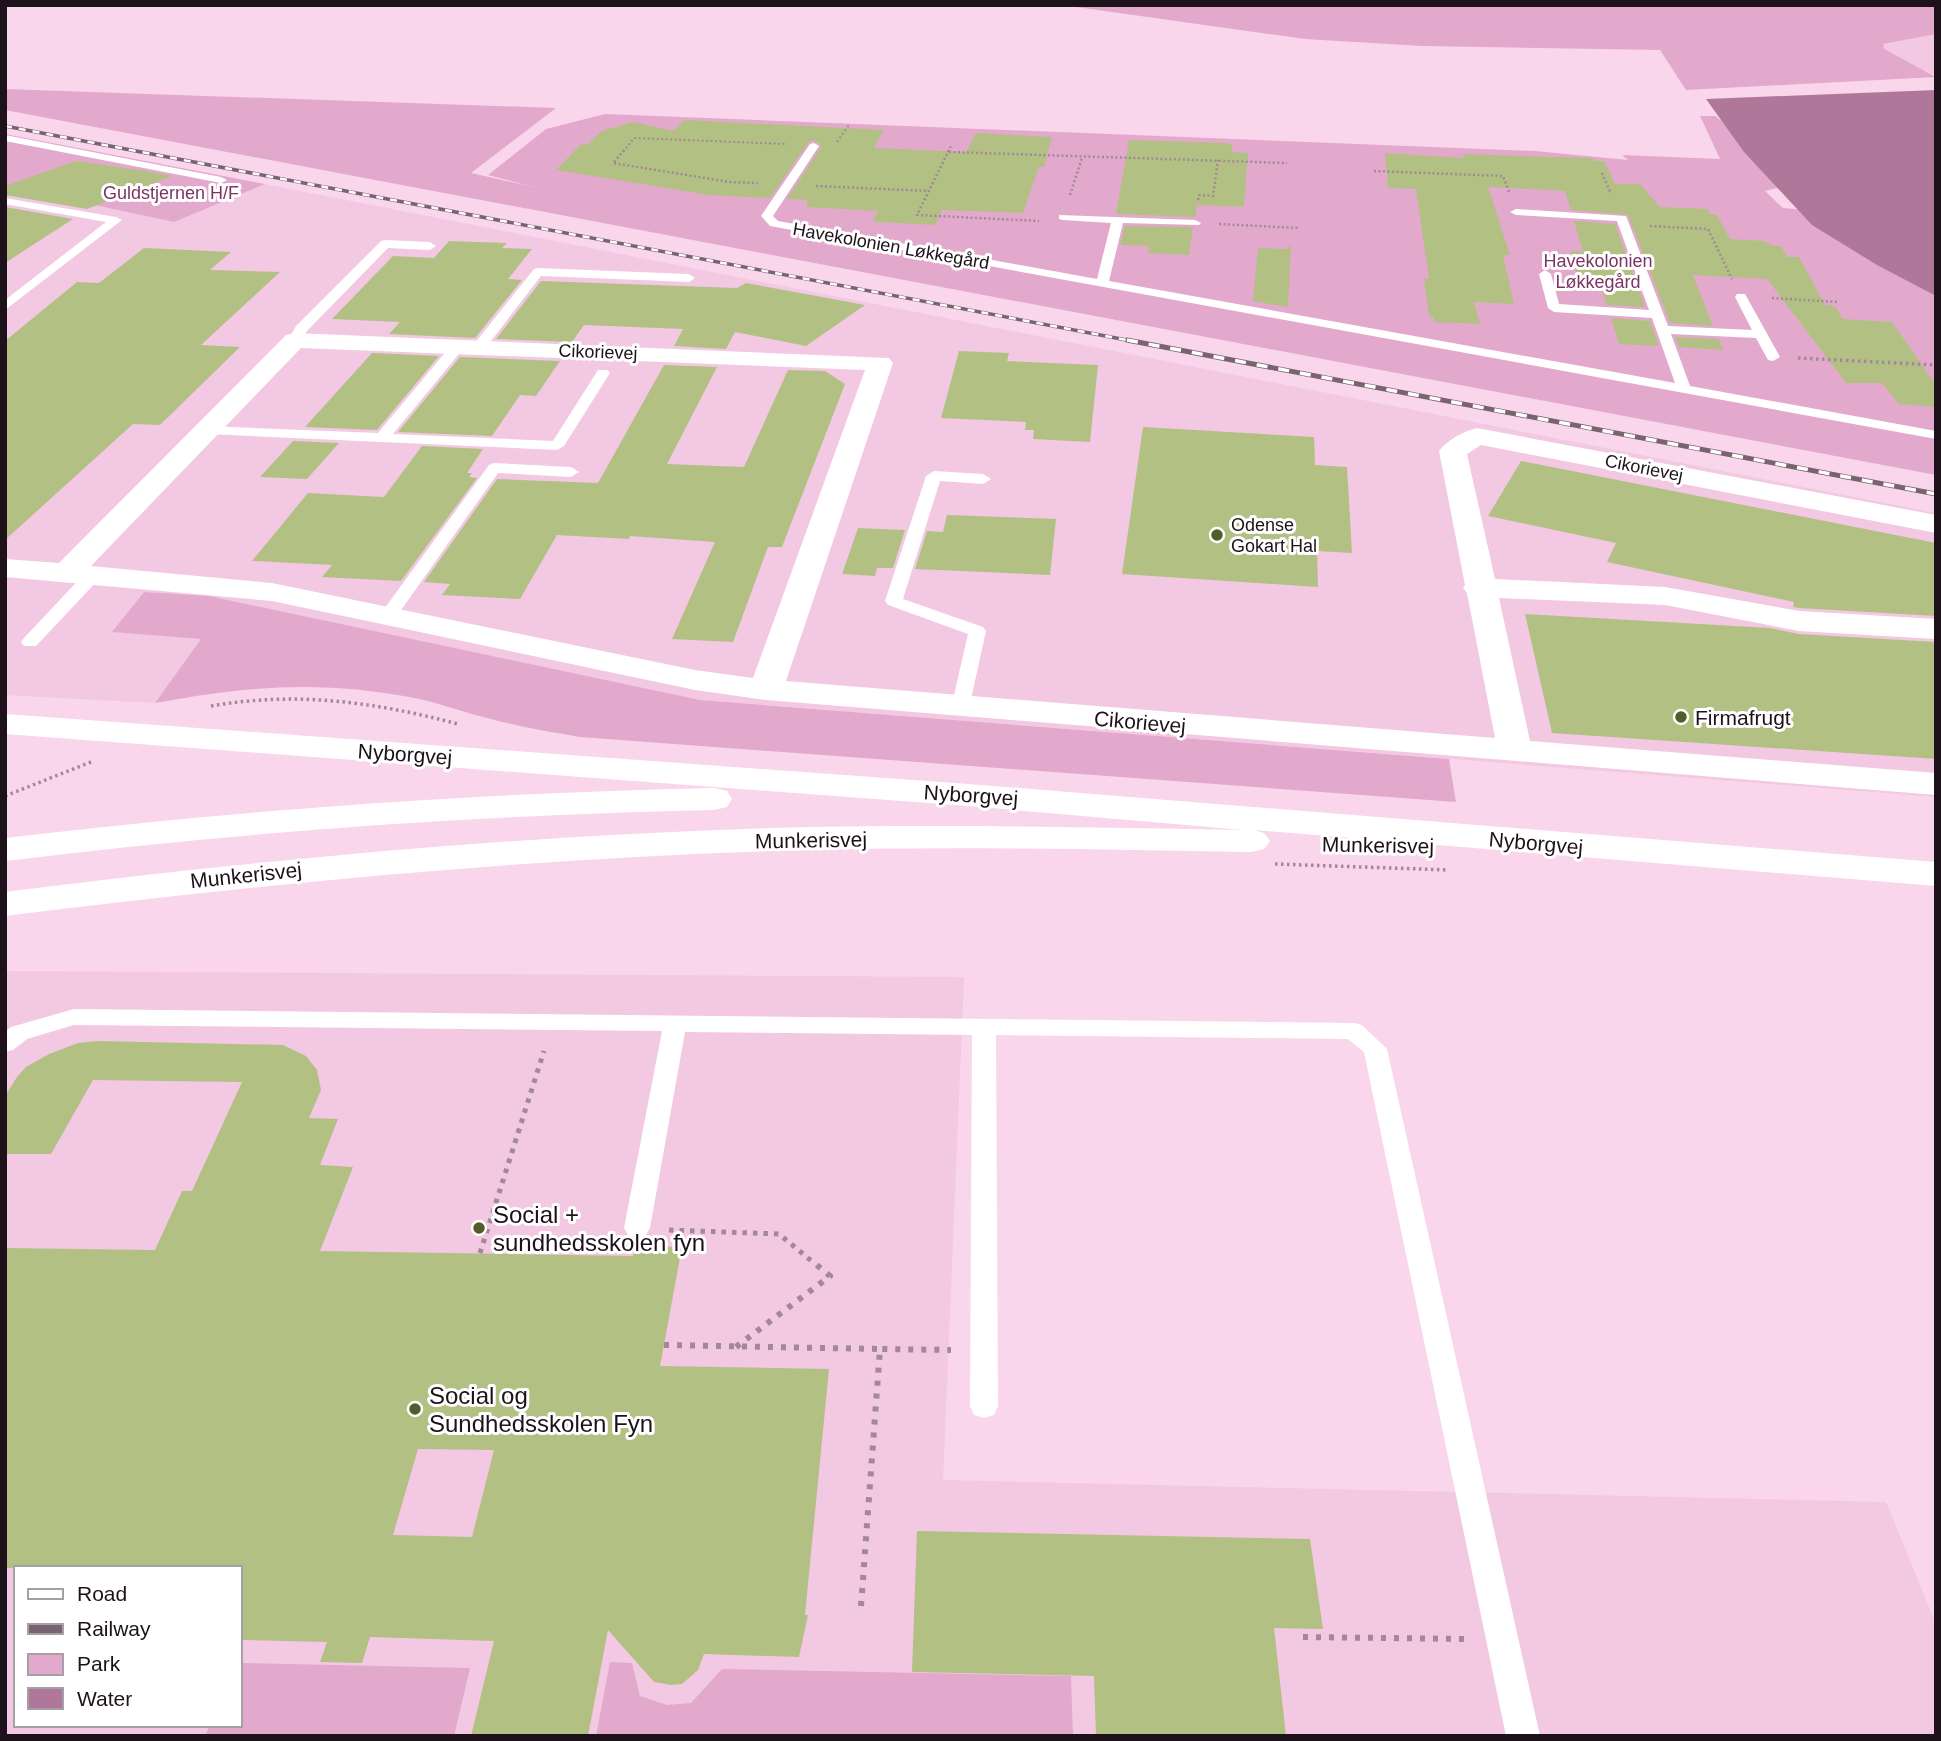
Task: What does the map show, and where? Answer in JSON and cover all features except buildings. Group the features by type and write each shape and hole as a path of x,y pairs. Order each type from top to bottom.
{"street":[{"name":"Cikorievej","path":"295,340 880,363 766,690"},
{"path":"81,573 206,430 295,340"},
{"name":"Cikorievej","path":"1515,751 1452,451 1477,436 1936,524"},
{"name":"Cikorievej","path":"5,568 272,592 695,680 766,690 960,708 1936,784"},
{"path":"1479,588 1665,596 1798,621 1936,629"},
{"name":"Nyborgvej","path":"5,724 968,795 1936,874"},
{"name":"Munkerisvej","path":"5,850 108,836 459,807 620,800 968,795"},
{"path":"5,869 292,819"},
{"name":"Munkerisvej","path":"5,904 299,869 491,853 696,843 1025,836 1620,850"}],"lane":[{"path":"5,138 221,180"},
{"name":"Havekolonien Løkkegård","path":"814,146 768,216 774,224 1936,435"},
{"path":"5,201 117,220 5,306"},
{"path":"1516,212 1622,218 1684,389"},
{"path":"1063,217 1195,223"},
{"path":"1102,284 1118,219"},
{"path":"295,340 301,329 385,244 430,246"},
{"path":"382,438 538,272 689,278"},
{"path":"1545,274 1554,308 1657,314"},
{"path":"5,285 30,287"},
{"path":"1741,297 1773,356"},
{"path":"1662,330 1761,334"},
{"path":"206,430 557,446 603,373"},
{"path":"388,616 494,468 571,472"},
{"path":"960,708 977,631 894,601 934,476 983,479"},
{"path":"30,642 81,573"},
{"path":"5,1044 19,1033 74,1017 1354,1031 1375,1049 1523,1736"},
{"path":"637,1228 675,1022"},
{"path":"984,1026 984,1406"}],"path":[{"path":"849,125 835,146 634,138 613,163 729,182 929,191"},
{"path":"951,146 917,215 1062,222 1082,158"},
{"path":"949,152 1287,163"},
{"path":"1218,160 1213,196 1199,195 1195,223 1300,228"},
{"path":"1374,170 1503,176 1516,212"},
{"path":"1624,225 1708,229 1741,297 1838,302"},
{"path":"1773,356 1936,365"},
{"path":"1267,864 1462,870"},
{"path":"480,1253 544,1051"},
{"path":"637,1228 779,1234 830,1276 736,1347"},
{"path":"664,1345 984,1351"},
{"path":"861,1606 880,1349"},
{"path":"1303,1637 1502,1639"}],"shaded area":[{"path":"1936,34 1936,75 1913,66 1884,49 1883,43 1896,39"},
{"path":"265,184 1936,513 1936,797 700,700 209,596 144,592 113,632 202,638 155,703 5,695 5,186 174,222"},
{"name":"Social + sundhedsskolen fyn","path":"5,971 964,977 943,1480 1886,1502 1936,1624 1936,1736 5,1736"}],"green space":[{"path":"1062,5 1936,5 1936,34 1883,44 1884,49 1936,77 1686,90 1660,50 1422,46 1305,39"},
{"name":"Havekolonien Løkkegård","path":"5,89 556,108 471,173 533,187 488,175 546,129 605,114 1535,151 1628,160 1622,155 1720,159 1700,116 1715,116 1802,182 1765,191 1783,208 1837,213 1936,273 1936,475 5,110"},
{"name":"Guldstjernen H/F","path":"5,134 265,184 174,222 5,186"},
{"path":"144,592 209,596 700,700 1449,759 1456,802 580,737 481,717 414,698 347,689 253,689 155,703 201,639 112,632"},
{"path":"610,1662 632,1663 640,1696 667,1705 691,1703 722,1669 1071,1676 1073,1736 596,1736"},
{"path":"242,1663 470,1668 454,1736 205,1736 209,1727 242,1727"}],"water":[{"path":"1936,90 1936,296 1877,265 1812,225 1744,152 1706,99"}],"railway":[{"path":"5,126 1137,342"},
{"path":"1127,340 1936,494"}],"place":[{"name":"Odense Gokart Hal","path":"1217,535"},
{"name":"Firmafrugt","path":"1681,717"},
{"name":"Social + sundhedsskolen fyn","path":"479,1228"},
{"name":"Social og Sundhedsskolen Fyn","path":"415,1409"}]}
